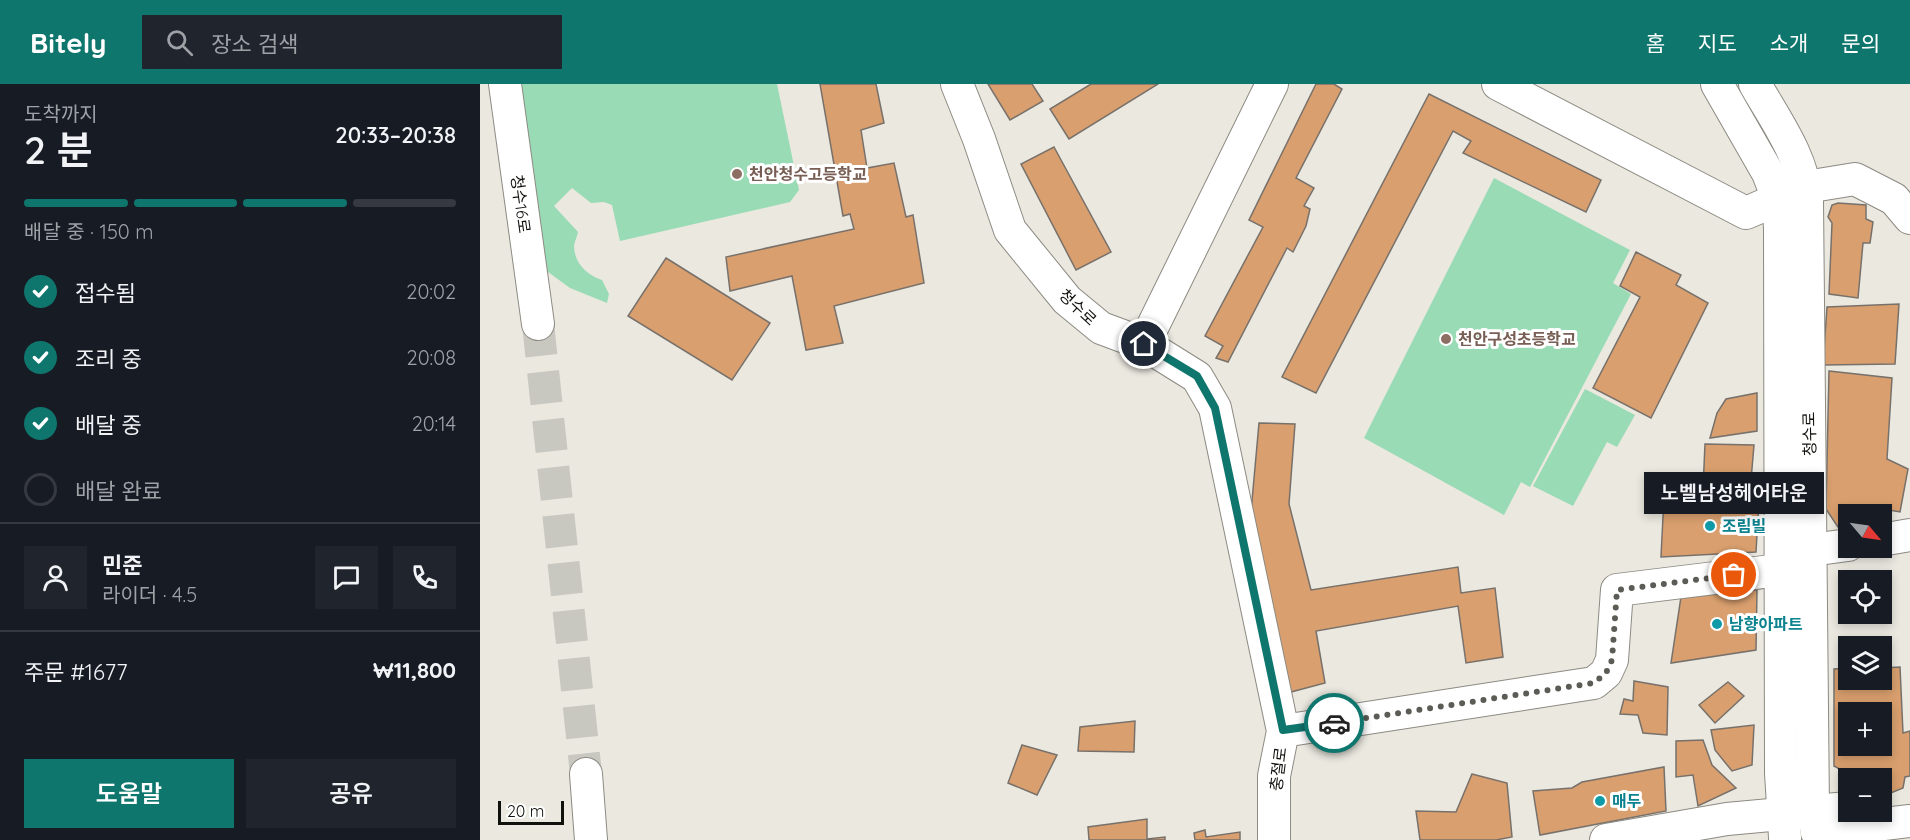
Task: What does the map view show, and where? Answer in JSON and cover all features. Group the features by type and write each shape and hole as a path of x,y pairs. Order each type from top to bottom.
{"street":[{"name":"청수16로","path":"505,84 538,324"},
{"name":"청수로","path":"957,84 979,139 1010,230 1067,300 1101,328 1144,344"},
{"path":"1144,344 1272,84"},
{"path":"1498,84 1746,213 1792,193 1855,179 1894,199 1910,218"},
{"name":"청수로","path":"1717,84 1768,173 1792,193"},
{"name":"청수로","path":"1755,84 1797,157 1792,193 1811,550 1798,832"},
{"name":"청수로","path":"1792,193 1780,228 1781,773 1798,832"},
{"name":"충절로","path":"1144,344 1197,376 1215,408 1283,730 1274,776 1274,840"},
{"path":"1892,538 1910,535"},
{"path":"1811,550 1838,546"},
{"path":"1283,730 1594,683 1606,673 1612,660 1617,590 1780,570"},
{"path":"586,774 591,840"},
{"path":"1892,804 1910,802"},
{"path":"1798,832 1838,813"},
{"path":"1606,840 1727,819 1798,832 1910,821"}],"green space":[{"path":"517,84 777,84 799,190 790,202 620,241 612,205 604,202 591,203 572,188 554,206 578,232 574,247 579,264 591,275 602,280 609,294 607,303 570,288 544,269"},
{"path":"1494,178 1630,250 1613,283 1631,294 1530,487 1521,482 1504,515 1364,438"},
{"path":"1585,389 1635,415 1617,447 1607,442 1573,506 1533,486"}],"building":[{"path":"820,84 876,84 884,123 861,130 867,168 894,163 906,217 913,215 924,283 834,306 843,343 806,350 792,276 730,291 726,257 854,229 850,214 843,216"},
{"path":"988,84 1032,84 1043,101 1010,120"},
{"path":"1091,84 1158,84 1069,139 1050,109"},
{"path":"1316,84 1334,84 1342,89 1296,178 1314,188 1304,206 1310,209 1306,226 1293,252 1287,248 1228,362 1216,358 1223,346 1205,336 1263,227 1249,220"},
{"path":"1429,94 1601,180 1586,212 1463,153 1471,141 1453,131 1316,393 1282,377"},
{"path":"1054,147 1111,252 1076,270 1021,164"},
{"path":"1838,203 1866,205 1866,219 1873,222 1870,243 1863,243 1858,298 1829,294 1832,223 1828,217 1832,205"},
{"path":"1636,252 1681,275 1676,285 1708,303 1651,418 1593,388 1640,297 1620,286"},
{"path":"666,258 770,323 732,380 628,316"},
{"path":"1899,304 1895,364 1823,365 1827,307"},
{"path":"1829,371 1892,378 1887,459 1908,469 1900,512 1892,511 1892,504 1838,504 1838,527 1826,509"},
{"path":"1757,393 1757,431 1710,438 1717,413 1726,399"},
{"path":"1259,423 1295,424 1289,504 1311,590 1458,567 1461,593 1495,588 1503,657 1466,663 1458,606 1316,631 1325,683 1291,692 1251,512"},
{"path":"1705,444 1754,445 1750,492 1703,489"},
{"name":"조림빌","path":"1664,496 1759,500 1756,552 1661,557"},
{"name":"남향아파트","path":"1757,590 1756,650 1671,663 1681,597"},
{"path":"1892,667 1900,667 1903,733 1910,731 1910,776 1905,777 1903,788 1892,793 1892,768 1838,768 1834,766 1834,669 1838,669 1838,690 1892,690"},
{"path":"1634,681 1668,687 1667,735 1643,733 1638,715 1620,714 1624,699 1633,701"},
{"path":"1728,682 1744,696 1715,723 1699,705"},
{"path":"1135,721 1134,752 1078,751 1080,727"},
{"path":"1754,725 1752,765 1732,771 1715,750 1711,730"},
{"path":"1703,740 1712,765 1736,788 1698,806 1693,775 1676,777 1676,741"},
{"path":"1022,745 1057,755 1037,795 1008,783"},
{"name":"매두","path":"1664,767 1666,811 1540,835 1533,791 1572,788 1582,782"},
{"path":"1472,774 1507,783 1512,837 1496,840 1420,840 1416,811 1456,812"},
{"path":"1147,819 1147,839 1165,837 1165,840 1089,840 1088,827"},
{"path":"1205,830 1206,837 1240,832 1240,840 1195,840 1194,833"}],"tunnel":[{"path":"538,324 586,774"}],"way so far":[{"path":"1334,723 1594,683 1606,673 1612,660 1617,590 1734,575"}],"place":[{"name":"천안청수고등학교","path":"737,174"},
{"name":"천안구성초등학교","path":"1446,339"},
{"name":"조림빌","path":"1710,526"},
{"name":"노벨남성헤어타운","path":"1734,575"},
{"name":"남향아파트","path":"1717,624"},
{"name":"매두","path":"1600,801"}],"route":[{"path":"1144,344 1197,376 1215,408 1283,730 1334,723"}]}
